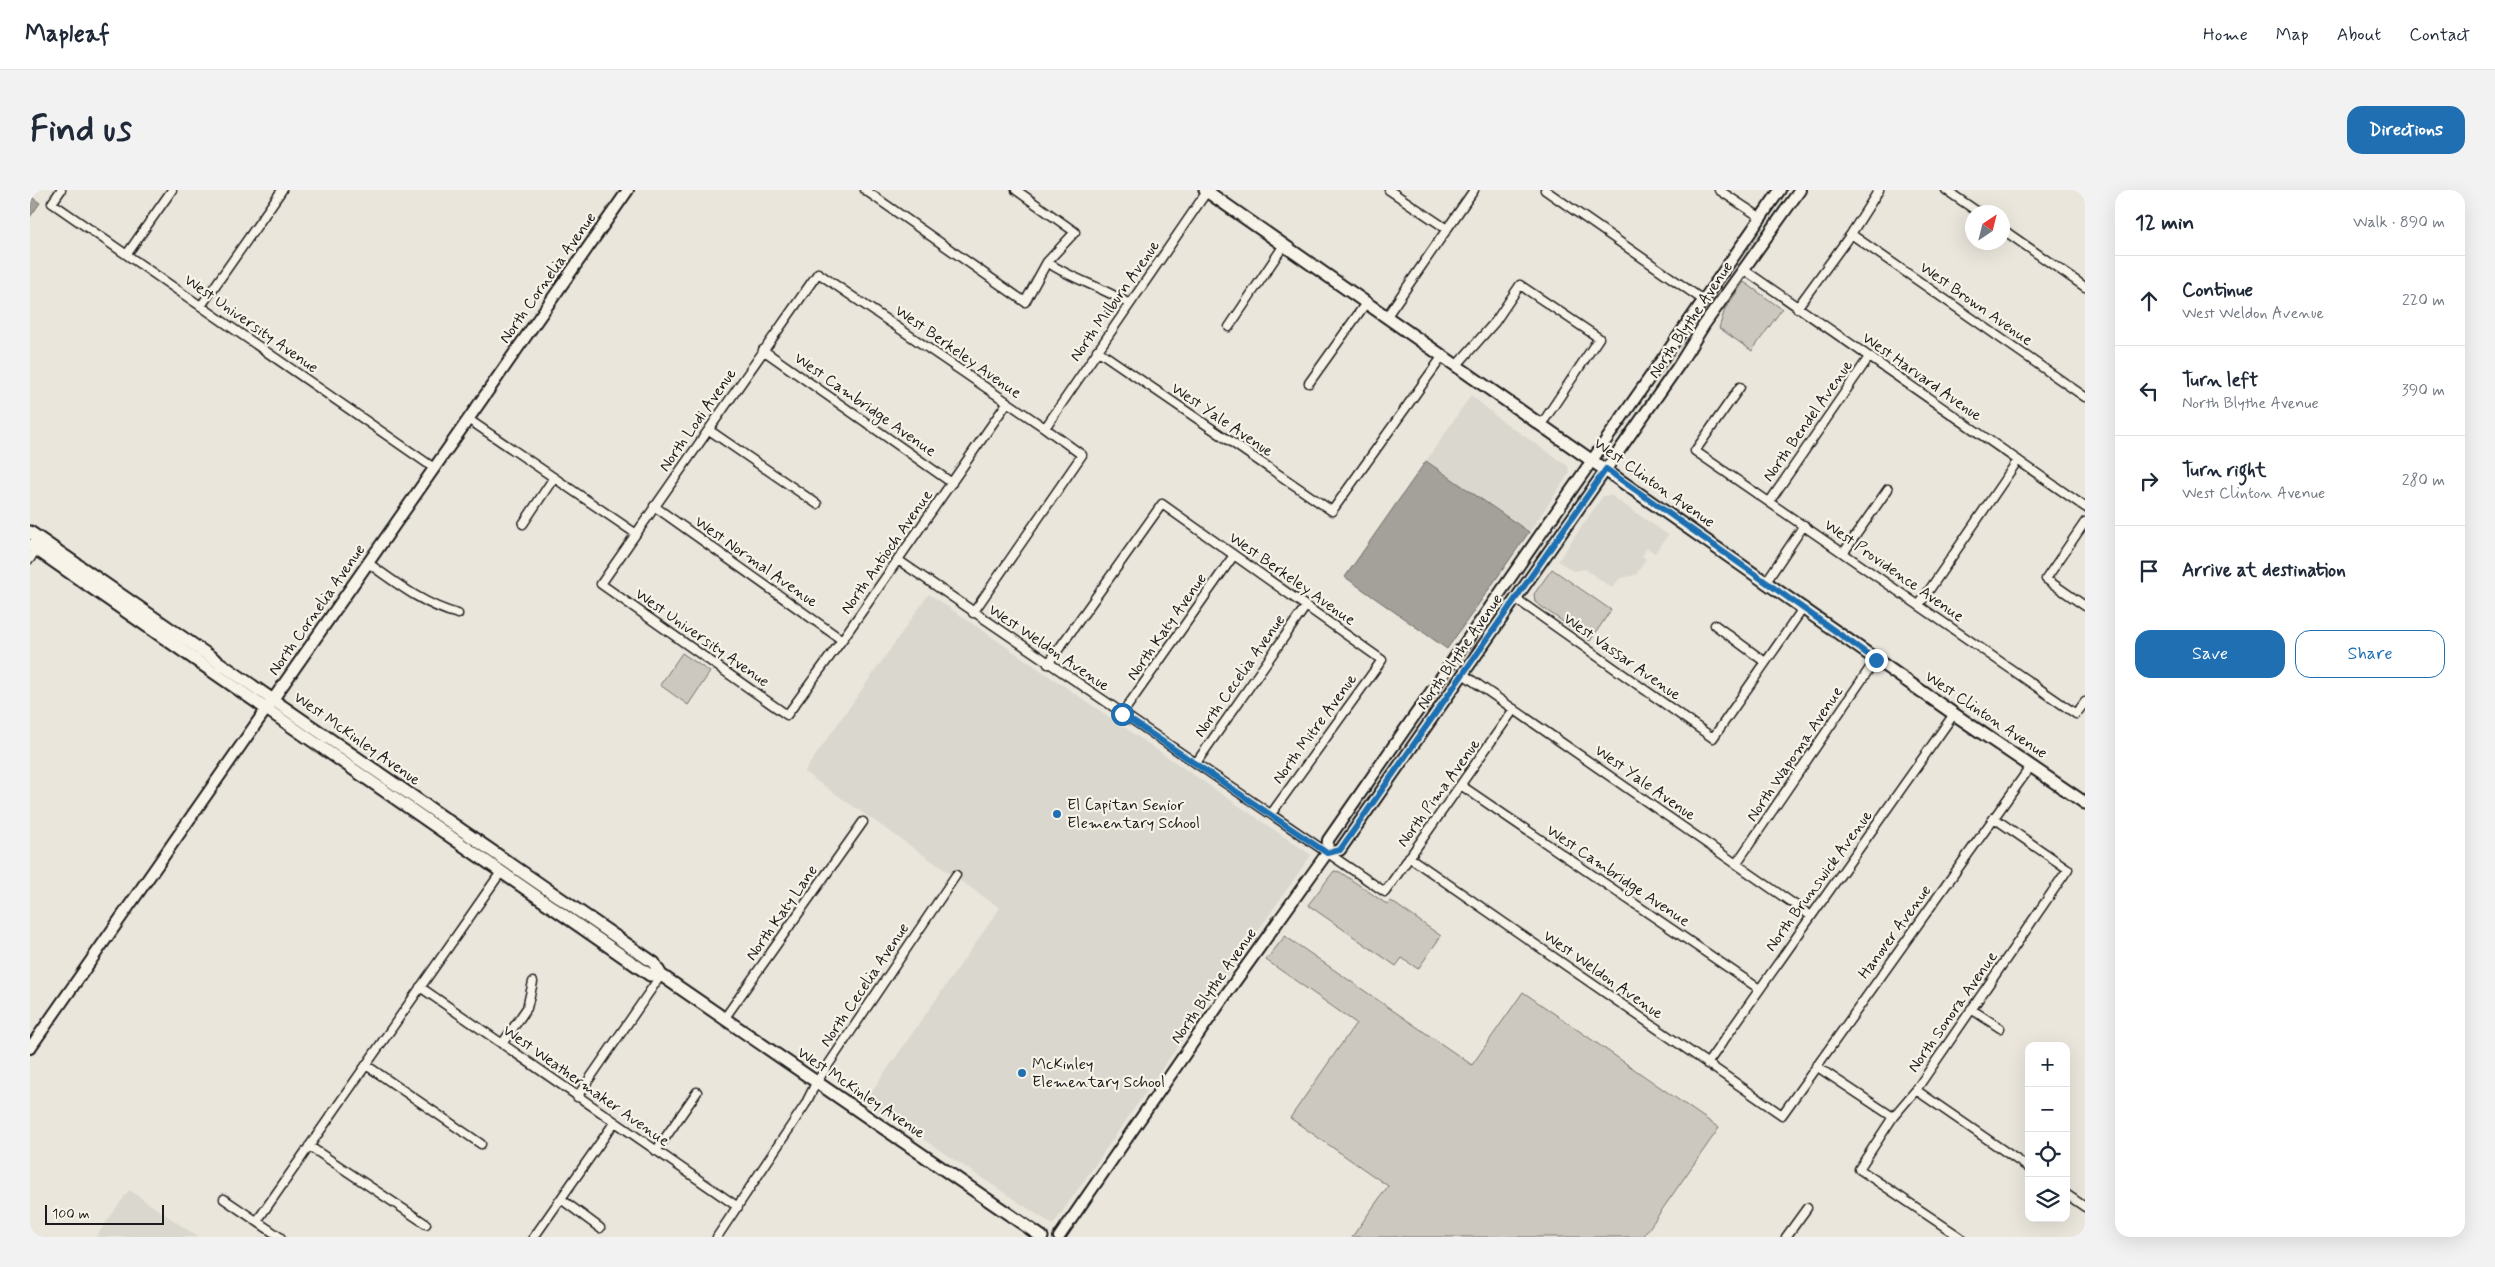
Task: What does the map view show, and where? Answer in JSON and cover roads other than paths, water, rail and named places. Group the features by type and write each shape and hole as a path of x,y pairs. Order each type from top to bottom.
{"main road":[{"name":"West Clinton Avenue","path":"1207,191 1387,316 1442,357 1804,607 1876,660 2085,803"},
{"name":"West McKinley Avenue","path":"30,532 501,872 650,975 662,975"},
{"name":"West McKinley Avenue","path":"32,551 269,704 654,963 662,975 724,1019 1042,1237"}],"street":[{"name":"West University Avenue","path":"61,190 52,203 434,468"},
{"path":"127,254 172,190"},
{"name":"North Cornelia Avenue","path":"30,1048 628,190"},
{"path":"864,190 1025,302 1047,262 1075,232 1016,190"},
{"path":"1389,190 1447,230"},
{"path":"1387,316 1474,190"},
{"path":"1545,190 1703,300"},
{"path":"1719,190 1760,217"},
{"name":"North Blythe Avenue","path":"1059,1237 1227,992 1327,853 1328,840 1780,190"},
{"name":"North Blythe Avenue","path":"1327,853 1340,850 1679,365 1704,324 1800,190"},
{"path":"1797,308 1851,234 1879,190"},
{"path":"1946,190 1968,205"},
{"path":"201,306 280,191"},
{"name":"North Milburn Avenue","path":"1045,428 1207,191"},
{"name":"West Brown Avenue","path":"1851,234 2085,397"},
{"path":"2010,235 2085,287"},
{"path":"1229,327 1284,245"},
{"path":"1047,262 1072,278 1107,290 1128,304"},
{"name":"West Harvard Avenue","path":"1742,270 2085,507"},
{"name":"North Lodi Avenue","path":"601,584 818,273"},
{"name":"West Berkeley Avenue","path":"818,273 1082,455 973,613"},
{"path":"1456,366 1495,322 1520,285 1599,338 1540,425"},
{"path":"1309,383 1366,303"},
{"name":"West Cambridge Avenue","path":"763,350 952,483"},
{"name":"West Yale Avenue","path":"1097,350 1332,512 1442,357"},
{"name":"North Bendel Avenue","path":"1770,501 1869,357"},
{"name":"West Providence Avenue","path":"1740,387 1695,451 1844,552 2076,714 2085,702"},
{"name":"North Antioch Avenue","path":"787,715 842,640 1007,403"},
{"path":"468,419 553,479 635,533"},
{"path":"708,430 817,504"},
{"path":"1919,605 2018,460"},
{"path":"522,524 553,479"},
{"path":"1844,552 1888,489"},
{"name":"West Berkeley Avenue","path":"1048,664 1162,504 1382,660"},
{"name":"West Normal Avenue","path":"654,506 842,640"},
{"path":"2085,522 2046,579 2085,606"},
{"path":"1766,582 1804,525"},
{"name":"North Katy Avenue","path":"1122,714 1234,555"},
{"name":"West Weldon Avenue","path":"898,560 973,613 1385,892"},
{"path":"368,563 412,594 433,605 458,614"},
{"name":"West University Avenue","path":"601,584 787,715"},
{"name":"West Vassar Avenue","path":"1515,598 1712,738 1766,662"},
{"name":"North Cecelia Avenue","path":"1196,763 1306,606"},
{"path":"1715,625 1766,662 1804,607"},
{"name":"North Mitre Avenue","path":"1271,814 1382,660"},
{"name":"North Wapoma Avenue","path":"1736,864 1876,660"},
{"name":"West Yale Avenue","path":"1463,674 1811,916"},
{"name":"North Pima Avenue","path":"1385,892 1462,786 1514,709"},
{"name":"North Brunswick Avenue","path":"1707,1064 1758,988 1954,714"},
{"name":"Hanover Avenue","path":"1782,1115 2031,766"},
{"name":"West Cambridge Avenue","path":"1462,786 1758,988"},
{"name":"North Sonora Avenue","path":"1960,1237 1860,1169 1893,1117 1916,1090 2068,869 1994,818"},
{"name":"North Katy Lane","path":"724,1019 863,822"},
{"name":"West Weldon Avenue","path":"1409,857 1782,1115"},
{"path":"257,1221 501,872"},
{"name":"North Cecelia Avenue","path":"717,1237 805,1105 816,1082 956,875"},
{"path":"577,1097 662,975"},
{"path":"502,1044 527,1008 533,982"},
{"name":"West Weathermaker Avenue","path":"420,987 738,1207"},
{"path":"1971,1009 2000,1028"},
{"path":"366,1064 481,1144"},
{"path":"1816,1066 1893,1117"},
{"path":"1916,1090 2025,1165"},
{"path":"656,1151 697,1092"},
{"path":"534,1237 614,1123"},
{"path":"309,1146 426,1224"},
{"path":"2070,1197 2085,1207"},
{"path":"224,1199 280,1237"},
{"path":"561,1199 600,1228"},
{"path":"1786,1237 1807,1208"}],"place":[{"name":"El Capitan Senior Elementary School","path":"1057,814"},
{"name":"McKinley Elementary School","path":"1022,1073"}]}
